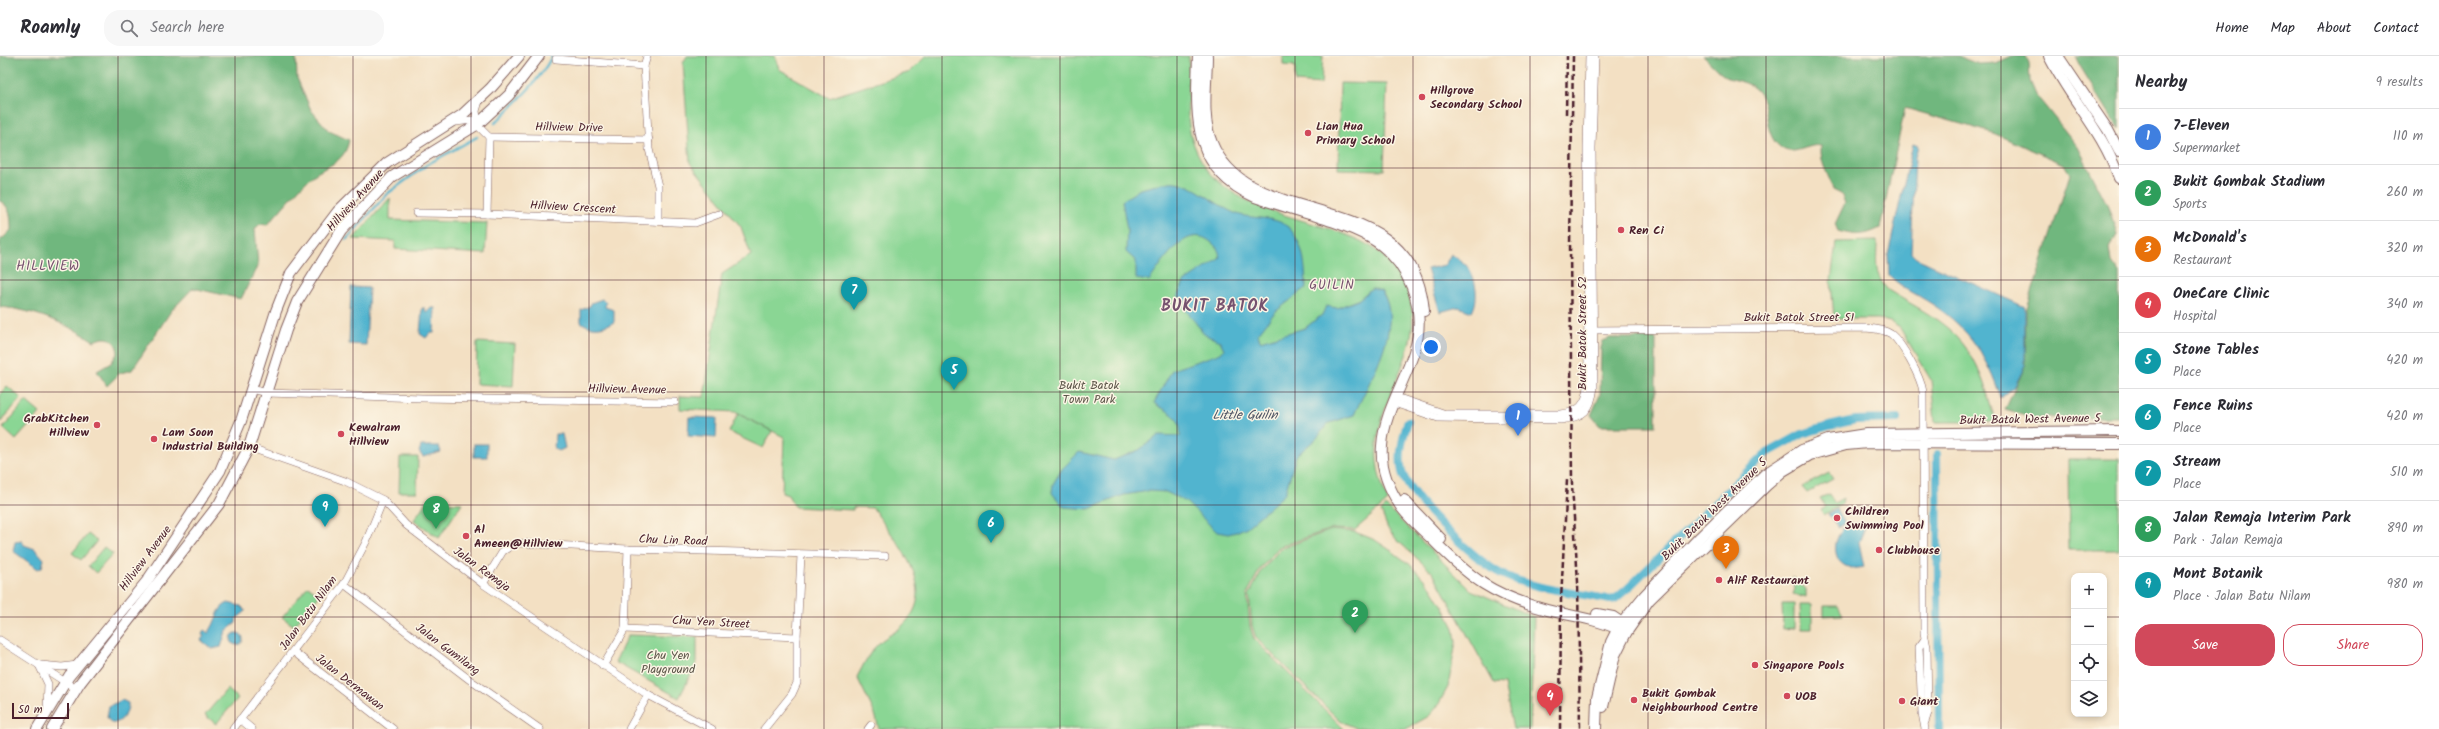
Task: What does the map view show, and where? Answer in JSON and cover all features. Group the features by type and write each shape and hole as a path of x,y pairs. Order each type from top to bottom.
{"street":[{"name":"Hillview Avenue","path":"37,729 47,710 77,665 164,556 210,488 234,442 276,311 292,273 330,220 387,163 452,122 480,100 519,56"},
{"name":"Hillview Avenue","path":"52,729 76,689 132,614 219,504 249,447 286,330 297,302 341,231 392,177 478,124 509,95 539,56"},
{"path":"647,56 644,66 650,161 658,186 658,221"},
{"path":"1198,56 1196,111 1199,135 1208,156 1222,175 1241,190 1255,197 1367,236 1390,253 1407,275 1414,290 1418,310 1418,329 1414,353 1398,401"},
{"path":"1207,56 1208,129 1214,148 1230,170 1258,189 1370,229 1396,248 1412,269 1422,295 1425,331 1420,353 1383,435 1383,469 1388,485 1410,517 1465,572 1486,586 1528,604 1624,628"},
{"name":"Bukit Batok Street 52","path":"1589,56 1587,148 1591,330"},
{"name":"Bukit Batok Street 52","path":"1398,401 1446,414 1561,414 1578,410 1584,404 1587,397 1591,330 1592,148 1595,56"},
{"path":"2049,56 2058,75 2111,153 2119,178"},
{"path":"2058,56 2108,130 2119,151"},
{"path":"556,59 644,66"},
{"path":"478,124 476,111 480,100"},
{"path":"452,122 468,119 478,124 490,137 487,214"},
{"name":"Hillview Drive","path":"490,137 649,140"},
{"name":"Hillview Crescent","path":"416,213 487,214 696,224 719,214"},
{"name":"Bukit Batok Street 51","path":"1591,330 1847,328 1882,330 1891,334 1919,375 1923,392 1925,438 1925,639 1919,647 1922,713 1925,726"},
{"name":"Hillview Avenue","path":"251,389 267,393 415,398 675,402"},
{"name":"Bukit Batok West Avenue 5","path":"1596,729 1600,680 1624,628 1649,600 1766,485 1783,471 1810,456 1846,445 1925,438 2119,431"},
{"name":"Bukit Batok West Avenue 5","path":"1925,438 2119,444"},
{"name":"Jalan Remaja","path":"234,442 345,481 383,500 406,525 482,584 648,695 712,729"},
{"name":"Jalan Batu Nilam","path":"233,729 294,652 344,584 366,542 383,500"},
{"name":"Chu Lin Road","path":"482,584 503,551 516,543 628,549 885,556"},
{"path":"603,666 625,629 628,549"},
{"path":"764,729 792,694 797,683 797,637 801,554"},
{"name":"Jalan Gumilang","path":"344,584 470,680 540,729"},
{"name":"Bukit Batok West Avenue 5","path":"1603,729 1603,700 1624,628"},
{"name":"Chu Yen Street","path":"625,629 797,637"},
{"path":"0,640 76,689"},
{"name":"Jalan Dermawan","path":"294,652 393,729"},
{"path":"38,665 62,667 77,665"},
{"path":"38,665 48,684 47,710"},
{"path":"629,729 648,695"},
{"path":"240,719 252,729"}],"green space":[{"path":"0,56 296,56 297,78 311,110 329,131 349,140 347,149 333,164 309,179 267,225 260,224 255,229 258,265 241,299 193,288 171,311 132,370 120,373 107,386 97,371 111,363 118,352 113,341 103,338 94,341 49,318 25,311 0,307 0,238 3,238 11,230 8,210 0,201"},
{"name":"Bukit Batok Town Park","path":"687,56 775,56 779,69 829,98 910,72 926,56 1189,56 1189,125 1196,150 1208,170 1223,185 1242,198 1285,215 1340,232 1367,244 1390,262 1408,292 1412,313 1411,334 1406,354 1383,414 1377,445 1378,469 1388,501 1355,530 1331,529 1279,547 1260,569 1247,594 1250,626 1254,639 1344,729 879,729 875,714 857,677 866,659 875,647 900,628 914,611 918,596 916,581 902,550 873,508 853,507 853,510 795,507 788,495 782,493 784,437 735,412 680,409 680,396 704,397 722,274 751,255 741,227 690,163 683,63"},
{"path":"1283,56 1323,56 1321,84 1295,82 1295,66 1283,65"},
{"path":"1703,56 1958,56 1979,64 1996,63 2012,56 2026,56 2029,63 2030,81 2036,95 2078,147 2108,206 2117,235 2109,248 2111,262 2119,273 2119,417 2033,418 2005,410 2025,366 2026,311 2070,174 2064,164 1993,133 1905,108 1880,228 1865,234 1850,234 1838,231 1835,224 1845,203 1841,194 1833,190 1823,164 1821,146 1812,146 1792,151 1783,149 1771,136 1760,94 1748,84 1726,77"},
{"path":"2075,56 2119,56 2119,129 2080,66"},
{"path":"1340,83 1387,84 1384,170 1338,169"},
{"path":"390,198 390,220 487,223 485,254 395,249 395,241 353,239"},
{"path":"1877,241 1877,267 1883,284 1888,290 1945,326 1965,346 1972,357 1983,382 1995,422 1935,422 1931,380 1900,328 1890,322 1879,319 1834,319 1831,281 1836,242"},
{"path":"1610,338 1656,338 1656,426 1600,426 1591,415 1600,395 1601,348 1603,341"},
{"path":"477,342 515,344 513,386 476,384"},
{"path":"7,386 21,398 0,423 0,394"},
{"path":"26,401 40,413 16,440 3,428"},
{"path":"738,414 772,431 763,448 729,432"},
{"path":"400,457 418,457 417,492 399,492"},
{"path":"2068,459 2119,459 2119,550 2069,550"},
{"path":"1829,473 1833,479 1807,493 1802,487"},
{"path":"1829,494 1834,503 1843,498 1842,504 1824,515 1821,510 1826,507 1820,498"},
{"path":"426,502 462,503 439,538 414,520"},
{"path":"1386,506 1471,590 1534,617 1530,729 1513,729 1504,684 1494,683 1433,573 1397,540 1388,529 1381,511"},
{"path":"1331,530 1355,532 1375,540 1412,566 1431,587 1454,628 1456,642 1448,687 1437,707 1429,716 1406,729 1356,728 1340,721 1256,638 1252,626 1249,595 1262,570 1280,549"},
{"path":"88,534 97,541 81,560 72,553"},
{"path":"104,547 113,554 96,573 88,566"},
{"path":"1793,577 1806,589 1806,598 1793,594 1795,589"},
{"path":"308,586 320,595 294,626 282,617"},
{"path":"1782,604 1794,604 1794,628 1783,629"},
{"path":"1800,604 1812,604 1812,629 1801,629"},
{"path":"1824,606 1838,606 1843,615 1824,616"},
{"name":"Chu Yen Playground","path":"628,635 697,637 697,662 679,698 615,662"},
{"path":"227,689 238,698 216,724 205,715"}],"water":[{"path":"1913,144 1918,146 1915,157 1911,253 1916,258 2025,307 2025,366 2015,386 2001,398 1990,369 1983,356 1976,345 1957,323 1945,313 1904,287 1889,275 1888,255"},
{"name":"Little Guilin","path":"1169,182 1177,182 1186,185 1237,214 1280,222 1286,225 1296,237 1302,250 1306,288 1275,312 1258,334 1260,341 1305,328 1322,315 1326,306 1337,308 1358,300 1372,288 1381,291 1388,304 1389,319 1387,336 1382,353 1354,415 1327,424 1318,437 1296,456 1285,494 1247,527 1228,534 1217,532 1186,502 1166,492 1149,491 1124,495 1089,509 1064,507 1052,493 1053,484 1062,469 1079,452 1114,460 1139,450 1159,435 1180,436 1179,423 1177,419 1154,403 1172,370 1221,353 1224,349 1220,341 1205,335 1185,309 1178,295 1184,282 1219,259 1219,252 1212,243 1202,237 1193,237 1184,240 1168,255 1149,281 1136,279 1136,261 1126,252 1127,229 1122,201 1140,189"},
{"path":"1451,254 1465,264 1473,277 1476,289 1476,301 1472,312 1458,307 1440,312 1427,269 1445,265"},
{"path":"351,287 369,288 366,345 349,344"},
{"path":"602,299 606,302 605,307 614,310 614,322 606,326 593,327 585,325 581,322 581,310 590,306 591,303"},
{"path":"422,308 425,308 426,313 431,308 435,308 434,333 430,333 426,338 420,334"},
{"path":"689,417 717,418 716,438 688,436"},
{"path":"555,434 562,434 565,448 559,451 554,449"},
{"path":"474,444 487,444 487,457 474,457"},
{"path":"421,446 439,446 441,452 423,457 419,452"},
{"name":"Children Swimming Pool","path":"1837,509 1845,523 1838,527 1828,514"},
{"path":"1849,523 1866,525 1859,542 1864,567 1853,568 1845,566 1839,561 1836,554 1838,538 1842,530"},
{"path":"22,541 24,545 35,549 44,559 42,567 38,569 13,551 15,542"},
{"path":"228,603 241,606 246,611 236,619 236,623 226,631 221,647 212,649 201,640 204,636 202,635 204,630 208,633 221,608"},
{"path":"237,633 241,635 243,639 241,643 237,645 233,643 231,639 233,635"},
{"path":"122,700 128,703 127,710 121,720 111,723 107,717 109,706"}],"waterway":[{"path":"495,123 534,83 547,66 552,56"},
{"path":"346,240 387,194 428,164 477,137"},
{"path":"1408,421 1401,453 1402,472 1418,498 1447,530 1464,546 1494,570 1518,581 1544,588 1610,600 1615,599 1627,589 1764,455 1802,434 1829,426 1855,420 1897,419"},
{"path":"1937,454 1939,729"}],"railway":[{"path":"1566,114 1567,56"},
{"path":"1573,56 1570,244 1572,485 1578,582 1580,729"},
{"path":"1560,729 1561,600 1567,480"}],"place":[{"name":"Hillgrove Secondary School","path":"1422,97"},
{"name":"Lian Hua Primary School","path":"1308,133"},
{"name":"Ren Ci","path":"1621,230"},
{"name":"Stream","path":"854,310"},
{"name":"Stone Tables","path":"954,390"},
{"name":"GrabKitchen Hillview","path":"97,425"},
{"name":"Kewalram Hillview","path":"341,434"},
{"name":"7-Eleven","path":"1518,436"},
{"name":"Lam Soon Industrial Building","path":"154,439"},
{"name":"Children Swimming Pool","path":"1837,518"},
{"name":"Mont Botanik","path":"325,527"},
{"name":"Jalan Remaja Interim Park","path":"436,529"},
{"name":"Al Ameen@Hillview","path":"466,536"},
{"name":"Fence Ruins","path":"991,543"},
{"name":"Clubhouse","path":"1879,550"},
{"name":"McDonald's","path":"1726,569"},
{"name":"Alif Restaurant","path":"1719,580"},
{"name":"Bukit Gombak Stadium","path":"1355,633"},
{"name":"Singapore Pools","path":"1755,665"},
{"name":"UOB","path":"1787,696"},
{"name":"Bukit Gombak Neighbourhood Centre","path":"1634,700"},
{"name":"Giant","path":"1902,701"},
{"name":"OneCare Clinic","path":"1550,716"}],"district":[{"name":"HILLVIEW","path":"48,265"},
{"name":"GUILIN","path":"1332,284"},
{"name":"BUKIT BATOK","path":"1215,305"}]}
